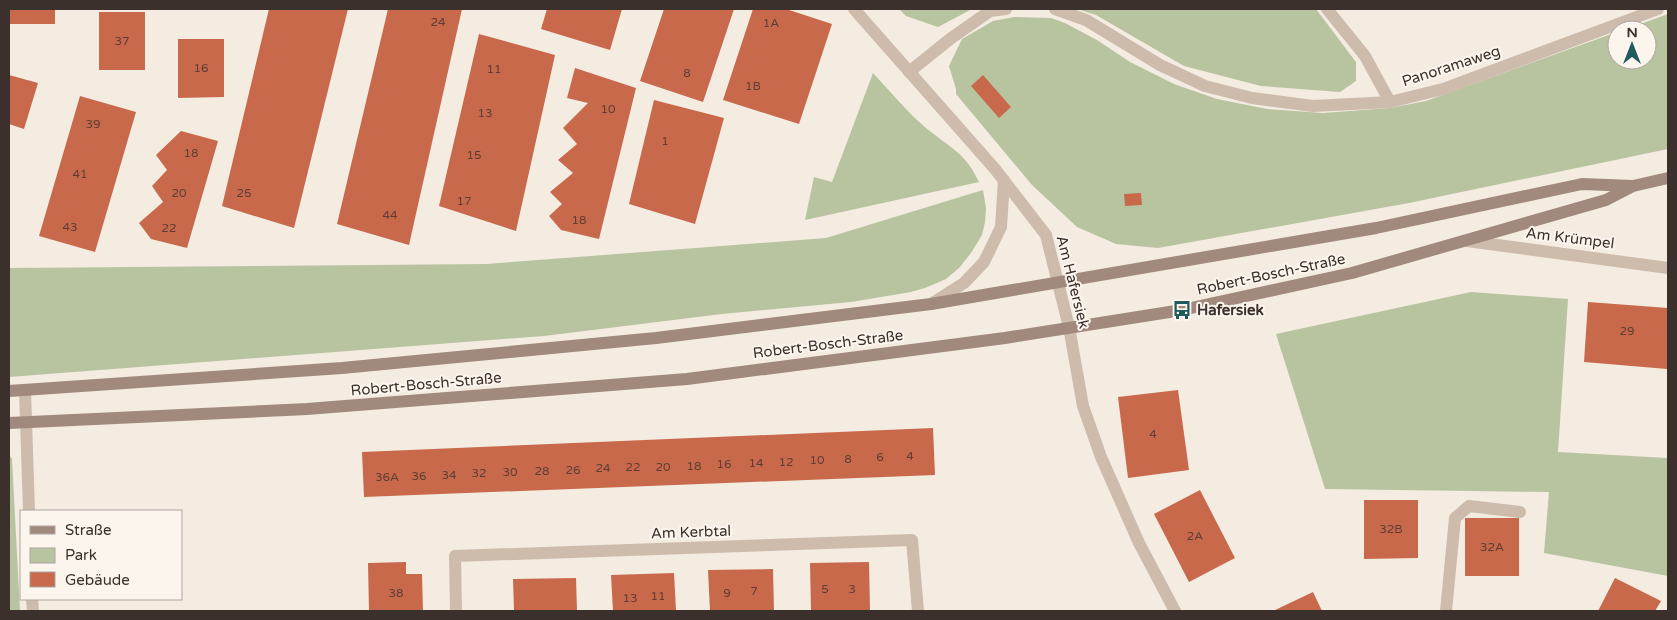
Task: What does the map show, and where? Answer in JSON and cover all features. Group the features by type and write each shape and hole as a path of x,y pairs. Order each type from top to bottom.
{"main road":[{"name":"Robert-Bosch-Straße","path":"9,423 308,409 687,379 1005,338 1182,310 1352,273 1606,200 1633,186 1668,178"},
{"name":"Robert-Bosch-Straße","path":"9,391 342,368 646,339 931,304 1376,228 1582,184 1633,186"}],"street":[{"name":"Am Hafersiek","path":"854,9 1004,180 1046,236 1069,327 1083,406 1101,457 1139,543 1175,611"},
{"path":"909,72 950,38 990,12 1006,9"},
{"name":"Panoramaweg","path":"1055,9 1086,20 1160,65 1205,86 1252,98 1313,106 1390,102 1443,89 1658,9"},
{"path":"1326,9 1365,56 1390,102"},
{"path":"931,304 964,282 984,262 1001,227 1004,180"},
{"name":"Am Krümpel","path":"1467,241 1668,268"},
{"path":"25,390 29,510"},
{"path":"1446,611 1455,518 1469,506 1520,512"},
{"name":"Am Kerbtal","path":"456,611 455,556 912,540 918,611"}],"green space":[{"path":"899,9 972,9 938,27 906,16"},
{"path":"1077,9 1316,9 1356,62 1356,81 1340,92 1261,86 1184,66 1096,15"},
{"path":"1668,14 1668,149 1409,203 1158,248 1116,244 1077,227 1032,185 956,94 949,66 962,39 993,21 1014,17 1051,18 1065,23 1097,40 1130,62 1174,84 1217,99 1267,109 1323,113 1390,108 1426,101 1607,36 1607,70 1657,70 1657,20 1652,20"},
{"path":"873,73 919,122 962,157 979,182 805,220 814,177 832,182"},
{"path":"983,190 986,208 985,222 982,235 971,253 959,268 946,279 911,292 851,302 722,314 544,336 9,377 9,268 486,264 826,238"},
{"path":"1471,292 1568,299 1558,452 1668,458 1668,576 1544,553 1549,492 1325,489 1276,334"},
{"path":"9,454 12,459 20,611 9,611"}],"building":[{"path":"9,9 55,9 55,24 9,24"},
{"path":"269,9 348,9 294,228 222,206"},
{"path":"388,9 462,9 409,245 337,224"},
{"path":"547,9 622,9 610,50 541,29"},
{"path":"664,9 734,9 703,102 640,81"},
{"path":"753,9 786,9 832,24 799,124 723,100"},
{"path":"99,12 145,12 145,70 99,70"},
{"path":"479,34 555,55 516,231 439,206"},
{"path":"178,39 224,39 224,97 178,98"},
{"path":"575,68 636,88 599,239 561,230 549,216 562,204 550,192 573,173 558,160 577,144 563,128 588,103 567,98"},
{"path":"9,75 38,83 24,129 9,124"},
{"path":"983,75 1011,107 999,118 971,86"},
{"path":"80,96 136,112 95,252 39,236"},
{"path":"654,100 724,118 695,224 629,204"},
{"path":"181,131 218,141 187,248 151,239 139,223 163,202 152,186 167,170 156,155"},
{"path":"1141,193 1142,205 1125,206 1124,194"},
{"path":"1588,302 1668,308 1667,369 1584,362"},
{"path":"1178,390 1189,470 1128,478 1118,397"},
{"path":"933,428 935,475 364,497 362,452"},
{"path":"1200,490 1235,558 1189,582 1154,514"},
{"path":"1364,500 1418,500 1418,558 1364,559"},
{"path":"1465,518 1519,518 1519,576 1465,576"},
{"path":"406,562 406,574 422,574 423,611 369,611 368,563"},
{"path":"869,562 870,610 811,611 810,563"},
{"path":"773,569 774,611 710,611 708,570"},
{"path":"674,573 676,611 613,611 611,575"},
{"path":"576,578 577,611 514,611 513,579"},
{"path":"1615,578 1661,601 1655,611 1598,611"},
{"path":"1313,592 1322,611 1273,611"}],"place":[{"name":"Hafersiek","path":"1182,310"}]}
